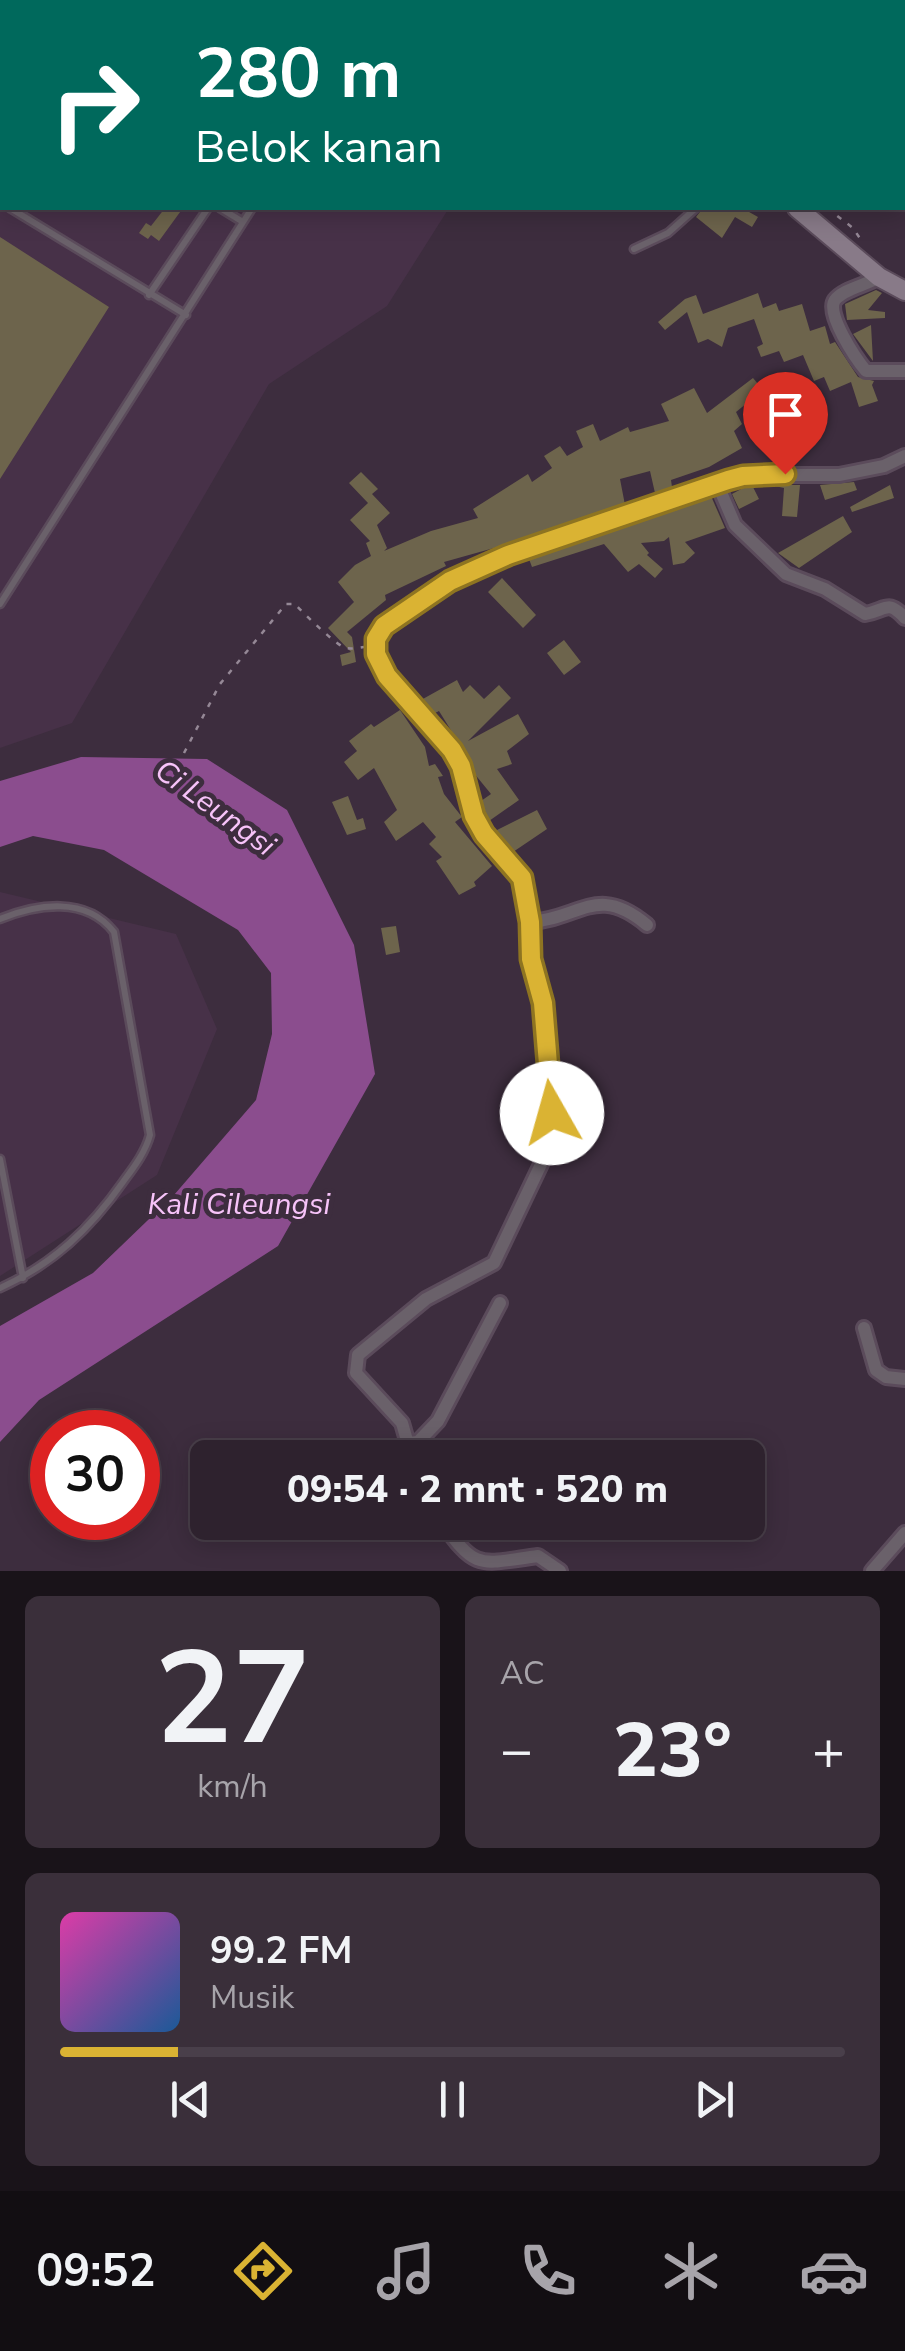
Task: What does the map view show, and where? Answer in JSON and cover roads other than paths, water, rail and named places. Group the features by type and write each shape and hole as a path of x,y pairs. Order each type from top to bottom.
{"street":[{"path":"798,210 879,278 905,291"},
{"path":"879,278 838,296 832,318 866,371 905,371"},
{"path":"406,1440 402,1423 360,1380 356,1360 361,1351 426,1299 494,1263 544,1158 552,1113 543,1003 531,959 530,922 522,878 484,834 474,816 461,766 452,750 387,676 375,647 376,639 384,626 450,581 508,555 718,483 757,474 839,474 884,466 905,456"},
{"path":"718,483 736,525 786,574 825,588 865,614 894,606 905,618"},
{"path":"530,922 599,904 625,909 647,925"},
{"path":"420,1440 438,1421 500,1303"},
{"path":"864,1328 876,1370 886,1377 905,1379"},
{"path":"872,1571 905,1533"},
{"path":"452,1540 460,1553 484,1566 538,1556 560,1571"}],"lane":[{"path":"13,210 186,315"},
{"path":"149,295 207,210"},
{"path":"223,210 243,222"},
{"path":"0,604 251,210"},
{"path":"634,249 668,233 694,210"},
{"path":"0,919 27,908 64,906 93,913 114,932 150,1134 144,1153 97,1219 66,1248 23,1278 0,1288"},
{"path":"0,1159 23,1278"}],"water":[{"path":"81,757 207,759 287,810 354,945 375,1074 278,1246 39,1400 0,1442 0,1326 93,1273 174,1195 256,1100 272,1034 271,973 238,930 104,850 33,836 0,847 0,781"}],"water label":[{"name":"Ci Leungsi","path":"215,808"},
{"name":"Kali Cileungsi","path":"239,1204"}]}
